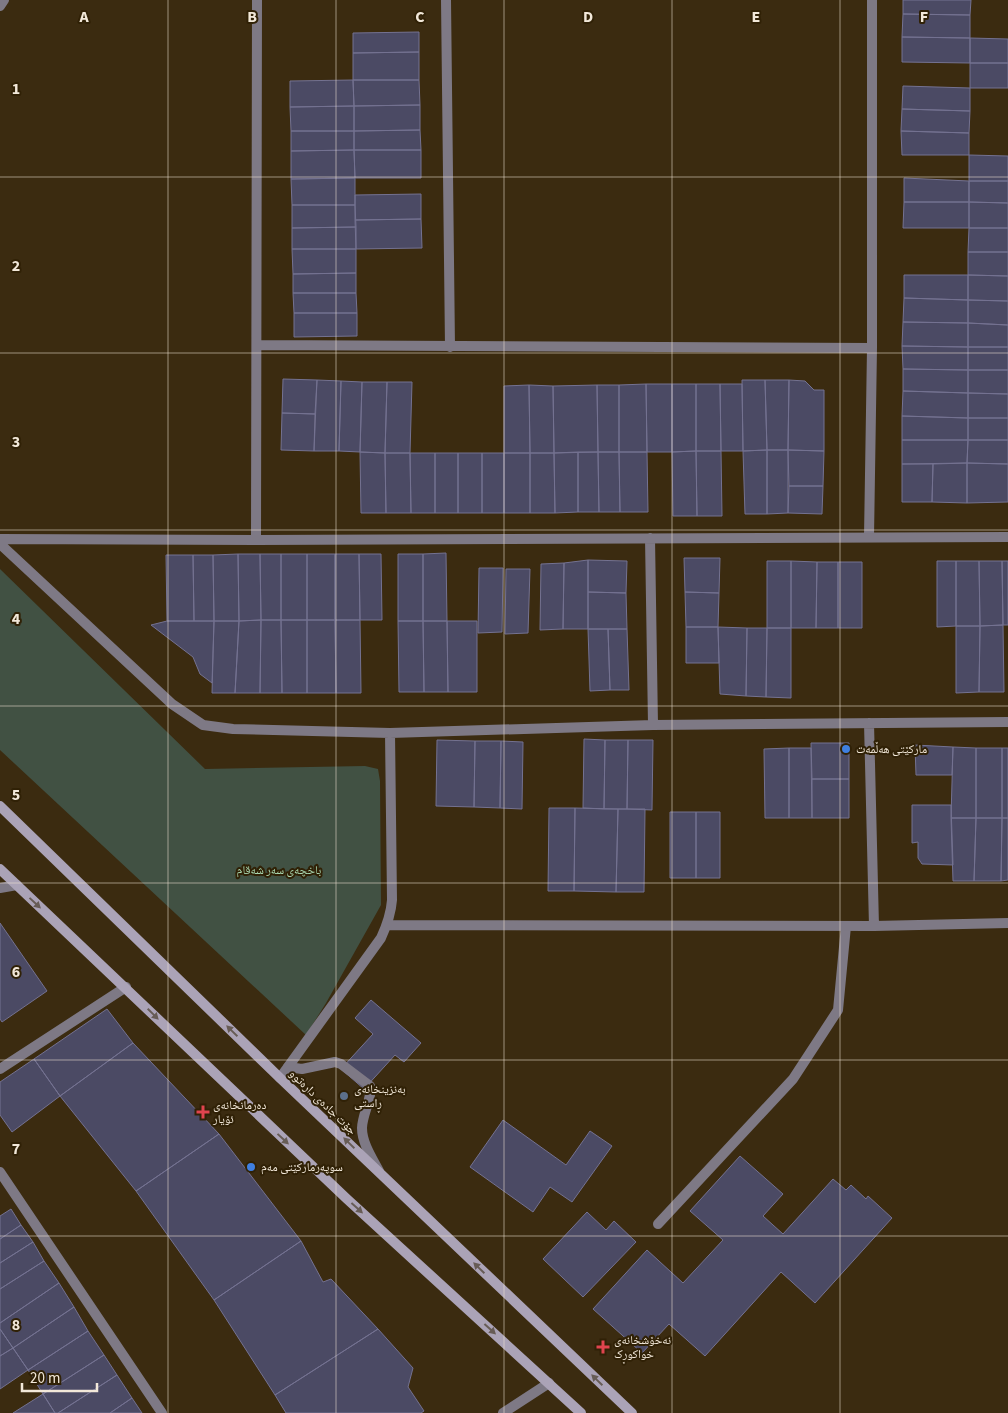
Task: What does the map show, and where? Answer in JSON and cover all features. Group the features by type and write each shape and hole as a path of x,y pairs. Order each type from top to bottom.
{"main road":[{"name":"جۆت جادەی دارەتوو","path":"0,806 280,1078 632,1413"},
{"path":"0,869 126,987 198,1059 581,1413"}],"street":[{"path":"0,6 4,0"},
{"path":"256,540 257,0"},
{"path":"446,0 450,347"},
{"path":"869,537 872,348 872,0"},
{"path":"256,345 872,348"},
{"path":"0,539 256,540 1008,537"},
{"path":"650,538 654,725"},
{"path":"0,544 172,704 203,725 233,729 390,733 654,725 1008,722"},
{"path":"869,723 874,926"},
{"path":"280,1078 381,938 391,913 390,733"},
{"path":"0,888 17,885"},
{"path":"387,925 874,926 1008,923"},
{"path":"658,1224 793,1079 838,1010 846,926"},
{"path":"0,1069 126,987"},
{"path":"288,1067 302,1070 335,1062 341,1064 370,1086 371,1090 362,1127 363,1139 381,1174"},
{"path":"0,1172 162,1413"},
{"path":"503,1413 549,1383"}],"green space":[{"name":"باخچەی سەر شەقام","path":"0,569 205,769 365,766 378,769 380,781 381,905 306,1035 0,750"}],"building":[{"path":"903,0 971,0 970,15 903,14"},
{"path":"903,14 970,15 970,38 902,37"},
{"path":"419,32 419,52 353,53 353,33"},
{"path":"902,37 970,38 970,63 902,62"},
{"path":"970,38 1008,39 1008,63 970,63"},
{"path":"419,52 419,80 353,80 353,53"},
{"path":"970,63 1008,63 1008,88 970,88"},
{"path":"353,80 354,106 290,107 290,81"},
{"path":"353,80 419,80 420,105 354,106"},
{"path":"903,86 970,88 970,111 902,109"},
{"path":"420,105 420,130 354,131 354,106"},
{"path":"354,106 354,131 291,131 290,107"},
{"path":"902,109 970,111 969,133 901,131"},
{"path":"420,130 421,150 354,150 354,131"},
{"path":"291,131 354,131 354,150 291,151"},
{"path":"901,131 969,133 969,155 902,155"},
{"path":"354,150 355,178 291,179 291,151"},
{"path":"354,150 421,150 421,178 355,178"},
{"path":"969,155 1008,156 1008,181 969,181"},
{"path":"355,178 355,205 292,205 291,179"},
{"path":"904,178 969,181 969,202 904,202"},
{"path":"969,181 1008,181 1008,203 969,202"},
{"path":"421,194 421,219 355,220 355,195"},
{"path":"904,202 969,202 969,228 903,228"},
{"path":"969,202 1008,203 1008,228 969,228"},
{"path":"292,205 355,205 356,227 292,228"},
{"path":"421,219 422,248 356,249 355,220"},
{"path":"356,227 356,249 292,249 292,228"},
{"path":"969,228 1008,228 1008,252 968,252"},
{"path":"292,249 356,249 356,273 293,274"},
{"path":"968,252 1008,252 1008,276 968,275"},
{"path":"356,273 356,293 293,293 293,274"},
{"path":"904,275 968,275 968,300 904,298"},
{"path":"968,275 1008,276 1008,301 968,300"},
{"path":"293,293 356,293 357,313 294,313"},
{"path":"904,298 968,300 968,323 903,322"},
{"path":"968,300 1008,301 1008,325 968,323"},
{"path":"294,313 357,313 357,336 294,337"},
{"path":"903,322 968,323 968,347 902,346"},
{"path":"968,323 1008,325 1008,347 968,347"},
{"path":"902,346 968,347 968,370 903,369"},
{"path":"968,347 1008,347 1008,370 968,370"},
{"path":"903,369 968,370 968,393 903,391"},
{"path":"968,370 1008,370 1008,394 968,393"},
{"path":"283,379 317,380 315,414 282,413"},
{"path":"317,380 341,381 339,451 314,451"},
{"path":"742,380 765,380 767,450 743,451"},
{"path":"765,380 789,380 788,450 767,450"},
{"path":"789,380 805,381 814,390 824,390 824,451 788,450"},
{"path":"341,381 362,382 360,452 339,451"},
{"path":"362,382 387,382 385,453 360,452"},
{"path":"387,382 412,382 410,453 385,453"},
{"path":"646,384 672,384 672,452 647,452"},
{"path":"646,384 647,452 619,452 619,385"},
{"path":"672,384 696,384 696,451 672,452"},
{"path":"696,384 720,384 721,451 696,451"},
{"path":"720,384 742,384 743,451 721,451"},
{"path":"529,385 553,386 554,453 530,453"},
{"path":"529,385 530,453 504,453 504,386"},
{"path":"597,385 619,385 619,452 598,452"},
{"path":"597,385 598,452 554,453 553,386"},
{"path":"903,391 968,393 968,418 902,416"},
{"path":"968,393 1008,394 1008,418 968,418"},
{"path":"282,413 315,414 314,451 281,450"},
{"path":"902,416 968,418 968,440 902,440"},
{"path":"968,418 1008,418 1008,440 968,440"},
{"path":"902,440 968,440 967,463 902,464"},
{"path":"968,440 1008,440 1008,464 967,463"},
{"path":"767,450 788,450 788,513 767,514"},
{"path":"767,450 767,514 745,514 743,451"},
{"path":"788,450 824,451 823,486 789,486"},
{"path":"696,451 721,451 722,516 697,516"},
{"path":"696,451 697,516 673,516 672,452"},
{"path":"360,452 385,453 386,513 361,513"},
{"path":"578,452 598,452 599,512 578,512"},
{"path":"578,452 578,512 555,513 554,453"},
{"path":"598,452 619,452 620,512 599,512"},
{"path":"619,452 647,452 648,512 620,512"},
{"path":"385,453 410,453 411,513 386,513"},
{"path":"410,453 435,453 435,513 411,513"},
{"path":"435,453 458,453 458,513 435,513"},
{"path":"458,453 482,453 482,513 458,513"},
{"path":"482,453 504,453 504,513 482,513"},
{"path":"504,453 530,453 530,513 504,513"},
{"path":"530,453 554,453 555,513 530,513"},
{"path":"967,463 967,503 932,502 933,464"},
{"path":"967,463 1008,464 1008,502 967,503"},
{"path":"902,464 933,464 932,502 902,502"},
{"path":"789,486 823,486 822,514 788,513"},
{"path":"446,553 447,621 423,621 423,554"},
{"path":"238,554 260,554 261,620 239,621"},
{"path":"238,554 239,621 214,621 213,555"},
{"path":"260,554 281,554 281,620 261,620"},
{"path":"281,554 307,554 307,620 281,620"},
{"path":"307,554 335,554 335,620 307,620"},
{"path":"335,554 359,554 360,620 335,620"},
{"path":"359,554 381,554 382,620 360,620"},
{"path":"398,554 423,554 423,621 398,621"},
{"path":"166,555 193,555 194,621 167,621"},
{"path":"193,555 213,555 214,621 194,621"},
{"path":"684,558 720,558 719,593 685,592"},
{"path":"588,560 588,629 563,629 564,563"},
{"path":"588,560 627,561 626,593 588,592"},
{"path":"767,561 791,561 791,628 767,628"},
{"path":"791,561 817,562 816,628 791,628"},
{"path":"937,561 956,561 956,626 937,627"},
{"path":"956,561 979,561 980,626 956,626"},
{"path":"979,561 1002,561 1003,625 980,626"},
{"path":"1002,561 1008,561 1008,625 1003,625"},
{"path":"817,562 838,562 838,628 816,628"},
{"path":"838,562 862,562 862,628 838,628"},
{"path":"564,563 563,629 540,630 541,564"},
{"path":"479,568 503,568 502,632 478,633"},
{"path":"506,569 530,569 528,633 505,634"},
{"path":"588,592 626,593 627,629 588,629"},
{"path":"685,592 719,593 718,627 686,627"},
{"path":"261,620 260,693 235,693 239,621"},
{"path":"261,620 281,620 282,693 260,693"},
{"path":"281,620 307,620 307,693 282,693"},
{"path":"307,620 335,620 336,693 307,693"},
{"path":"335,620 360,620 361,693 336,693"},
{"path":"167,621 214,621 212,683 200,674 193,657 151,625"},
{"path":"214,621 239,621 235,693 212,693"},
{"path":"398,621 423,621 424,692 399,692"},
{"path":"423,621 447,621 448,692 424,692"},
{"path":"447,621 477,621 477,692 448,692"},
{"path":"1003,625 1004,692 979,692 980,626"},
{"path":"956,626 980,626 979,692 956,693"},
{"path":"686,627 718,627 719,663 686,663"},
{"path":"718,627 747,628 746,696 720,694"},
{"path":"747,628 767,628 766,697 746,696"},
{"path":"767,628 791,628 791,698 766,697"},
{"path":"588,629 608,629 610,690 590,691"},
{"path":"608,629 627,629 629,690 610,690"},
{"path":"584,739 605,740 604,809 583,808"},
{"path":"437,740 475,741 474,807 436,806"},
{"path":"605,740 628,740 627,809 604,809"},
{"path":"628,740 653,740 652,810 627,809"},
{"path":"475,741 501,741 500,808 474,807"},
{"path":"501,741 523,742 522,809 500,808"},
{"path":"811,743 849,743 849,779 812,779"},
{"path":"915,745 953,747 952,775 916,775"},
{"path":"953,747 976,748 976,818 951,818"},
{"path":"789,748 789,818 765,818 764,749"},
{"path":"789,748 811,748 812,818 789,818"},
{"path":"976,748 1002,748 1002,818 976,818"},
{"path":"1002,748 1008,748 1008,818 1002,818"},
{"path":"812,779 849,779 849,818 812,818"},
{"path":"912,805 951,805 953,865 922,864 918,858 918,842 912,843"},
{"path":"549,808 575,808 574,891 548,891"},
{"path":"575,808 618,809 616,892 574,891"},
{"path":"618,809 645,809 644,892 616,892"},
{"path":"670,812 696,812 696,878 670,878"},
{"path":"696,812 720,812 720,878 696,878"},
{"path":"951,818 976,818 974,881 953,881"},
{"path":"976,818 1002,818 1001,881 974,881"},
{"path":"1002,818 1008,818 1008,880 1001,881"},
{"path":"0,923 47,991 2,1022 0,1019"},
{"path":"371,1000 421,1043 404,1062 395,1055 364,1089 341,1069 373,1034 355,1018"},
{"path":"107,1009 133,1043 60,1096 34,1059"},
{"path":"133,1043 219,1134 136,1191 60,1096"},
{"path":"34,1059 60,1096 12,1132 0,1115 0,1082"},
{"path":"503,1120 566,1165 590,1131 612,1146 572,1202 550,1187 533,1212 470,1167"},
{"path":"219,1134 301,1241 214,1300 136,1191"},
{"path":"740,1156 783,1194 763,1216 783,1234 833,1179 846,1190 851,1185 866,1199 868,1196 892,1218 815,1303 781,1272 705,1356 669,1324 642,1353 593,1309 647,1250 683,1283 723,1240 690,1211"},
{"path":"11,1209 21,1225 0,1239 0,1216"},
{"path":"587,1212 606,1230 614,1221 636,1242 583,1297 543,1259"},
{"path":"21,1225 33,1242 0,1263 0,1239"},
{"path":"301,1241 323,1282 331,1279 378,1329 275,1395 214,1300"},
{"path":"33,1242 44,1261 0,1289 0,1263"},
{"path":"44,1261 59,1283 0,1323 0,1289"},
{"path":"59,1283 74,1307 13,1348 0,1329 0,1323"},
{"path":"74,1307 88,1331 28,1370 13,1348"},
{"path":"0,1329 13,1348 0,1356"},
{"path":"378,1329 413,1368 408,1387 424,1411 421,1413 286,1413 275,1395"},
{"path":"88,1331 104,1355 43,1394 28,1370"},
{"path":"13,1348 28,1370 0,1389 0,1356"},
{"path":"104,1355 117,1375 58,1413 55,1413 43,1394"},
{"path":"117,1375 132,1398 110,1413 58,1413"},
{"path":"43,1394 55,1413 13,1413"},
{"path":"132,1398 142,1413 110,1413"}],"place":[{"name":"مارکێتی هەڵمەت","path":"846,749"},
{"name":"بەنزینخانەی ڕاستی","path":"344,1096"},
{"name":"دەرمانخانەی ئۆیار","path":"203,1112"},
{"name":"سوپەرمارکێتی مەم","path":"251,1167"},
{"name":"نەخۆشخانەی خواکوڕک","path":"603,1347"}]}
